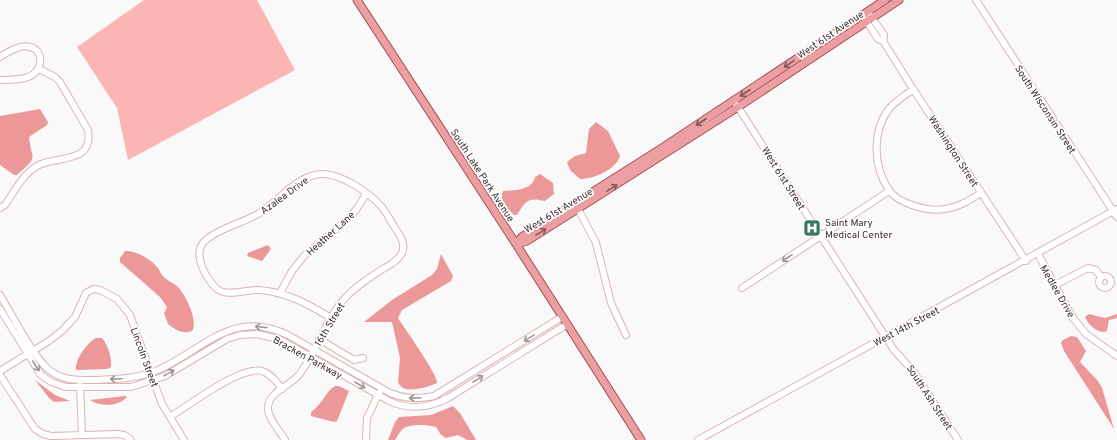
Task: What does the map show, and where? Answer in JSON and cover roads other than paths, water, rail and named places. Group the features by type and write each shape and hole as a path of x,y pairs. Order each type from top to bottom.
{"main road":[{"name":"South Lake Park Avenue","path":"357,0 516,244 640,440"},
{"name":"West 61st Avenue","path":"516,244 527,241 579,209 738,107 867,17 885,0"},
{"name":"West 61st Avenue","path":"516,244 522,236 575,202 867,17 899,0"}],"street":[{"name":"South Wisconsin Street","path":"976,0 1115,210 1117,217"},
{"name":"Washington Street","path":"867,17 884,35 883,41 913,89 1026,261"},
{"path":"0,57 21,47 29,47 35,50 40,59 41,67 29,77 0,80"},
{"path":"0,208 5,205 29,171 47,162 72,158 79,155 89,137 88,130 60,82 56,77 39,69"},
{"path":"913,89 890,108 882,122 877,138 876,154 879,169 889,191 910,204 925,209 944,209 962,204 981,193"},
{"name":"West 61st Street","path":"734,101 820,237 886,336"},
{"name":"Azalea Drive","path":"280,293 258,290 223,293 216,289 199,261 200,252 204,242 215,234 263,211 301,181 312,175 322,174 332,176 347,182 366,194"},
{"path":"742,288 889,191"},
{"name":"16th Street","path":"286,440 270,416 268,408 274,396 297,376 346,296 359,285 395,261 402,252 403,244 400,235 380,205 366,194"},
{"name":"Heather Lane","path":"280,293 292,271 304,256 347,220 356,210 366,194"},
{"path":"575,202 596,244 610,301 626,335"},
{"name":"West 14th Street","path":"698,440 886,336 1026,261 1115,210"},
{"name":"Medlee Drive","path":"1038,254 1073,318 1086,334 1117,356"},
{"path":"1055,285 1088,268 1096,270 1101,277"},
{"name":"Lincoln Street","path":"34,350 63,330 75,317 86,293 93,289 100,290 117,299 130,315 162,404 184,440"},
{"path":"280,293 299,299 332,318"},
{"name":"Bracken Parkway","path":"0,295 45,366 53,373 63,378 80,380 127,378 151,373 167,366 218,334 238,327 255,326 272,328 283,332 382,388 403,398 418,399 434,396 562,317"},
{"name":"Bracken Parkway","path":"0,310 41,375 51,382 66,387 131,387 169,374 223,340 244,334 257,334 276,338 378,396 394,403 406,406 436,404 566,325"},
{"name":"South Ash Street","path":"886,336 894,350 913,371 958,440"},
{"path":"319,339 354,360 362,358"},
{"path":"0,371 34,350"},
{"path":"502,355 506,362"},
{"path":"170,417 237,375 249,371 260,371 270,375 282,389"},
{"path":"0,375 35,429 42,434 51,436 118,434 124,435 130,439"},
{"path":"80,380 82,435"},
{"path":"366,440 367,418 382,388"}],"place":[{"name":"Saint Mary Medical Center","path":"812,228"}]}
